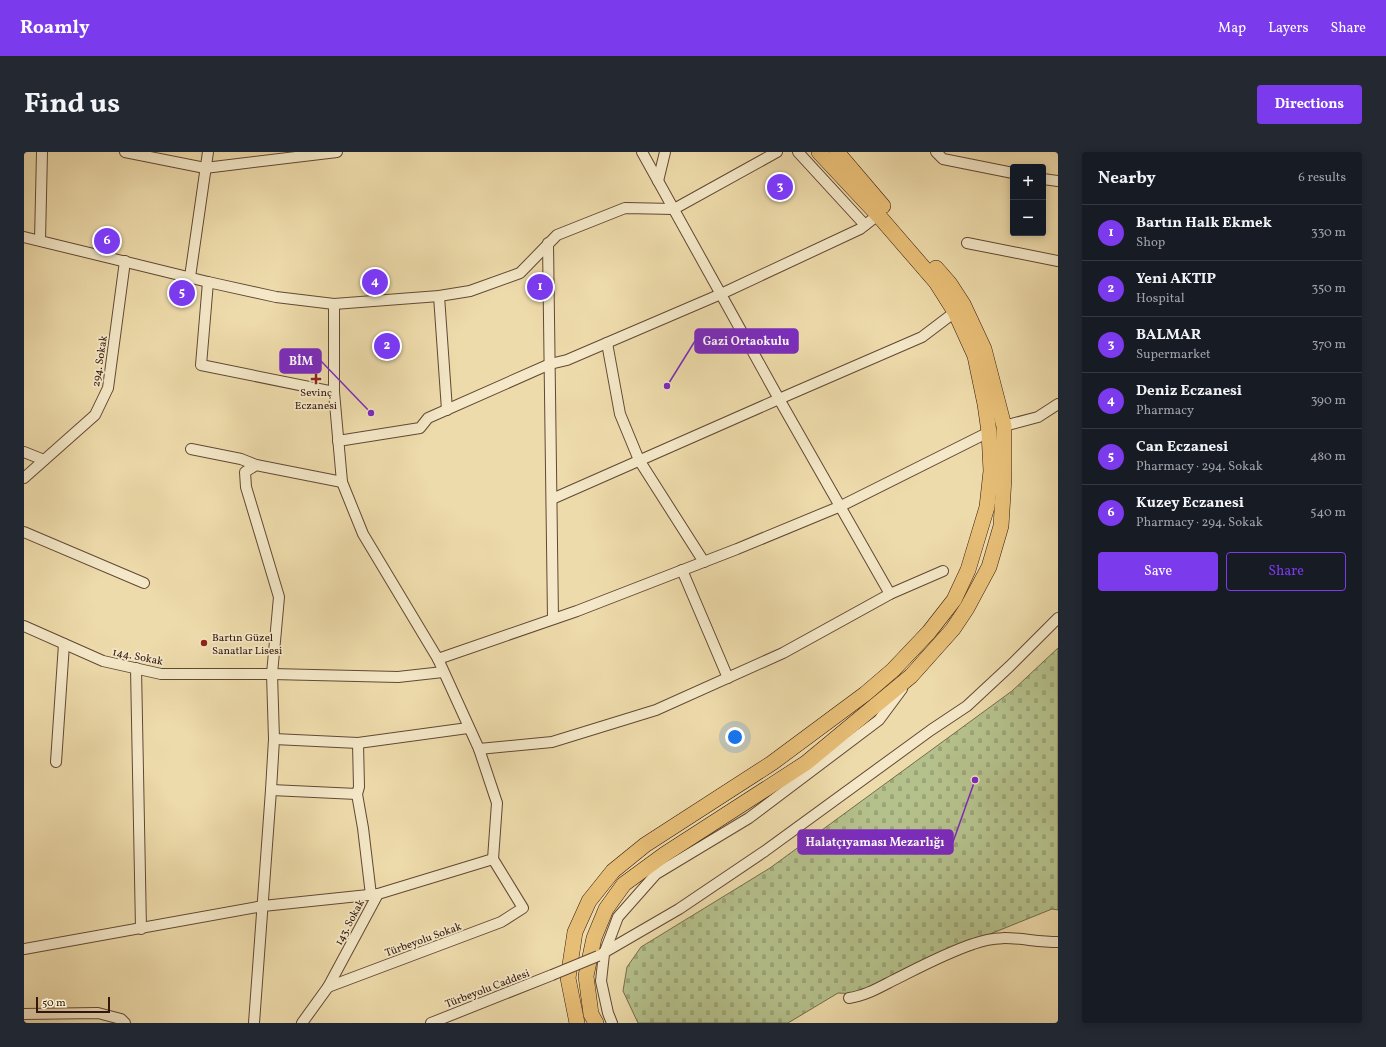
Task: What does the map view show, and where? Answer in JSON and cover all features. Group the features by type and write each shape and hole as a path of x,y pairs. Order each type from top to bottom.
{"highway":[{"path":"576,1023 568,978 575,932 589,901 613,872 645,845 772,763 865,694 893,670 929,632 950,606 968,570 987,507 991,471 989,432 985,404 975,356 955,312 936,282 878,215 819,152"},
{"path":"596,1023 591,1014 586,976 594,938 606,909 624,884 665,854 806,763 879,704 914,672 953,629 967,608 989,567 1001,526 1004,478 1004,426 984,350 963,304 950,284 837,152"}],"street":[{"path":"40,240 42,152"},
{"path":"125,152 205,168 336,152"},
{"path":"190,277 208,152"},
{"path":"642,152 890,594"},
{"path":"658,181 665,152"},
{"path":"24,237 276,297 334,304 439,296 470,291 520,273 557,235 625,208 674,209 778,152"},
{"path":"798,152 865,225"},
{"path":"936,152 943,159 1010,172"},
{"path":"1046,179 1058,181"},
{"path":"338,441 420,428 428,418 550,364 568,360 722,294 860,230 878,215"},
{"path":"548,243 553,619"},
{"path":"967,243 1058,261"},
{"name":"294. Sokak","path":"24,478 95,415 108,388 125,261"},
{"path":"208,282 201,365 334,392"},
{"path":"439,296 448,410"},
{"path":"334,304 334,392 342,482 363,534 438,660 468,728 479,749 496,803 493,859"},
{"path":"552,499 779,398 922,337 955,312"},
{"path":"607,343 620,414 639,460 704,562"},
{"path":"1004,426 1038,418 1058,404"},
{"path":"438,660 577,611 704,562 841,506 989,432"},
{"path":"191,449 241,460 256,465 342,482"},
{"path":"24,452 44,460"},
{"path":"254,1023 274,739 272,674 279,597 246,487 245,472 256,465"},
{"path":"24,532 144,583"},
{"path":"682,570 728,678"},
{"path":"479,749 552,742 656,710 783,653 890,594 943,571"},
{"name":"Türbeyolu Caddesi","path":"431,1023 601,955 679,909 766,851 931,730 967,706 1058,618"},
{"name":"144. Sokak","path":"24,626 103,661 161,674 272,674 398,677 443,672"},
{"path":"56,762 64,644"},
{"path":"136,668 141,929"},
{"path":"612,1023 608,1013 602,982 601,955 618,916 656,874 749,818 879,720 914,672"},
{"path":"274,739 358,743 468,728"},
{"path":"24,949 263,906 375,894 357,794 359,786 358,743"},
{"path":"271,790 357,794"},
{"name":"143. Sokak","path":"302,1023 328,987 375,894 493,859"},
{"name":"Türbeyolu Sokak","path":"328,987 501,922 523,908 493,859"},
{"path":"849,998 866,994 934,961 973,944 992,938 1011,937 1058,942"},
{"path":"24,1014 98,1013 121,1019 125,1023"}],"green space":[{"path":"1058,648 1058,910 1052,909 938,955 860,994 838,993 788,1023 638,1023 623,991 627,967 641,947 770,868 1012,691"}],"place":[{"name":"BALMAR","path":"780,187"},
{"name":"Kuzey Eczanesi","path":"107,241"},
{"name":"Deniz Eczanesi","path":"375,282"},
{"name":"Bartın Halk Ekmek","path":"540,287"},
{"name":"Can Eczanesi","path":"182,293"},
{"name":"Yeni AKTIP","path":"387,346"},
{"name":"Sevinç Eczanesi","path":"316,379"},
{"name":"Gazi Ortaokulu","path":"667,386"},
{"name":"BİM","path":"371,413"},
{"name":"Bartın Güzel Sanatlar Lisesi","path":"204,643"},
{"name":"Halatçıyaması Mezarlığı","path":"975,780"}]}
